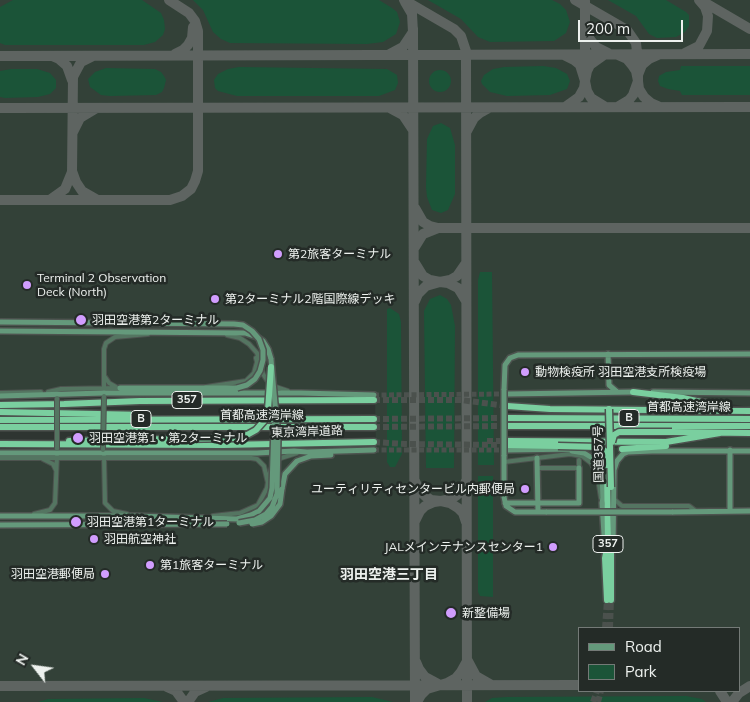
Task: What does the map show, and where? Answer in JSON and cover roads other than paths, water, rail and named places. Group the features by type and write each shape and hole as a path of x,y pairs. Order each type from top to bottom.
{"highway":[{"path":"41,445 64,442 236,438 252,433 264,421 268,410 271,367"},
{"path":"633,392 690,399 742,411"},
{"name":"357","path":"0,405 374,398"},
{"path":"507,406 550,410 750,411"},
{"name":"国道357号","path":"609,409 607,465 609,487 611,586 609,600 605,558 608,543 609,487 611,452 609,409"},
{"path":"0,412 200,415 228,419"},
{"name":"首都高速湾岸線","path":"507,418 750,419"},
{"name":"首都高速湾岸線","path":"0,420 374,419"},
{"name":"首都高速湾岸線","path":"507,426 750,426"},
{"name":"首都高速湾岸線","path":"0,427 374,427"},
{"path":"0,432 44,430 55,427"},
{"path":"611,452 612,439 617,433 750,433"},
{"path":"506,448 653,442 720,433"},
{"path":"622,449 666,446 693,438"},
{"name":"東京湾岸道路","path":"0,444 223,445 374,442"},
{"path":"506,448 599,447 604,451 607,465"}],"street":[{"path":"0,322 243,325 252,330 259,339 263,350 260,371 255,379 247,385 237,388 120,388 104,393 61,388 50,392 0,395"},
{"path":"0,331 245,333 263,341 271,359 278,457 278,488 272,507 266,514 255,520 239,523"},
{"path":"134,516 113,511 105,503 104,349 108,340 115,336 138,336 154,333"},
{"path":"222,334 240,338 252,346 257,353 263,374 267,380 279,389 301,393"},
{"path":"201,388 213,385 237,384 246,381 254,373 257,362 252,346"},
{"path":"601,391 606,386 607,354"},
{"path":"607,354 609,386 619,392"},
{"path":"750,354 515,355 508,360 504,368 506,392 504,503 512,511 750,511"},
{"path":"104,374 109,383 120,388"},
{"path":"506,392 569,394 601,391 750,393"},
{"path":"0,395 301,393 374,398"},
{"path":"26,515 47,512 56,503 57,396"},
{"path":"0,516 237,518 251,515 259,511 270,498 275,412"},
{"path":"506,448 750,451"},
{"path":"0,453 258,453 372,450 351,454 311,456 301,459 288,470 284,479 280,504 271,516 257,523 0,525"},
{"path":"568,450 588,455 598,465 602,474 602,503"},
{"path":"611,586 615,500 614,470 618,458 628,452 652,450"},
{"path":"730,450 730,511"},
{"path":"208,517 240,513 258,505 268,484 270,470 277,461 293,454 307,452"},
{"path":"0,458 41,458 57,453"},
{"path":"104,454 117,458 254,458 266,468 268,484"},
{"path":"504,462 570,454 582,456 588,460 597,472 602,503 605,558"},
{"path":"41,458 53,464 57,473"},
{"path":"104,470 108,463 117,458"},
{"path":"537,458 538,512"},
{"path":"504,503 579,503 579,460"},
{"path":"537,468 579,468"},
{"path":"615,500 622,506 686,506 697,512"}],"tunnel":[{"path":"374,395 506,394"},
{"path":"374,400 461,400 507,406"},
{"path":"374,419 507,418"},
{"path":"374,427 507,426"},
{"path":"487,441 507,441"},
{"path":"374,442 507,445"},
{"path":"374,450 507,450"},
{"path":"605,627 607,600"},
{"path":"610,627 611,600"},
{"path":"593,702 597,692"},
{"path":"598,702 601,692"}],"place":[{"name":"第2旅客ターミナル","path":"278,254"},
{"name":"Terminal 2 Observation Deck (North)","path":"27,285"},
{"name":"第2ターミナル2階国際線デッキ","path":"215,299"},
{"name":"羽田空港第2ターミナル","path":"81,320"},
{"name":"動物検疫所 羽田空港支所検疫場","path":"525,372"},
{"name":"羽田空港第1・第2ターミナル","path":"78,438"},
{"name":"ユーティリティセンタービル内郵便局","path":"525,489"},
{"name":"羽田空港第1ターミナル","path":"76,522"},
{"name":"羽田航空神社","path":"94,539"},
{"name":"JALメインテナンスセンター1","path":"553,547"},
{"name":"第1旅客ターミナル","path":"150,565"},
{"name":"羽田空港郵便局","path":"105,574"},
{"name":"新整備場","path":"451,613"}],"district":[{"name":"羽田空港三丁目","path":"389,575"}]}
